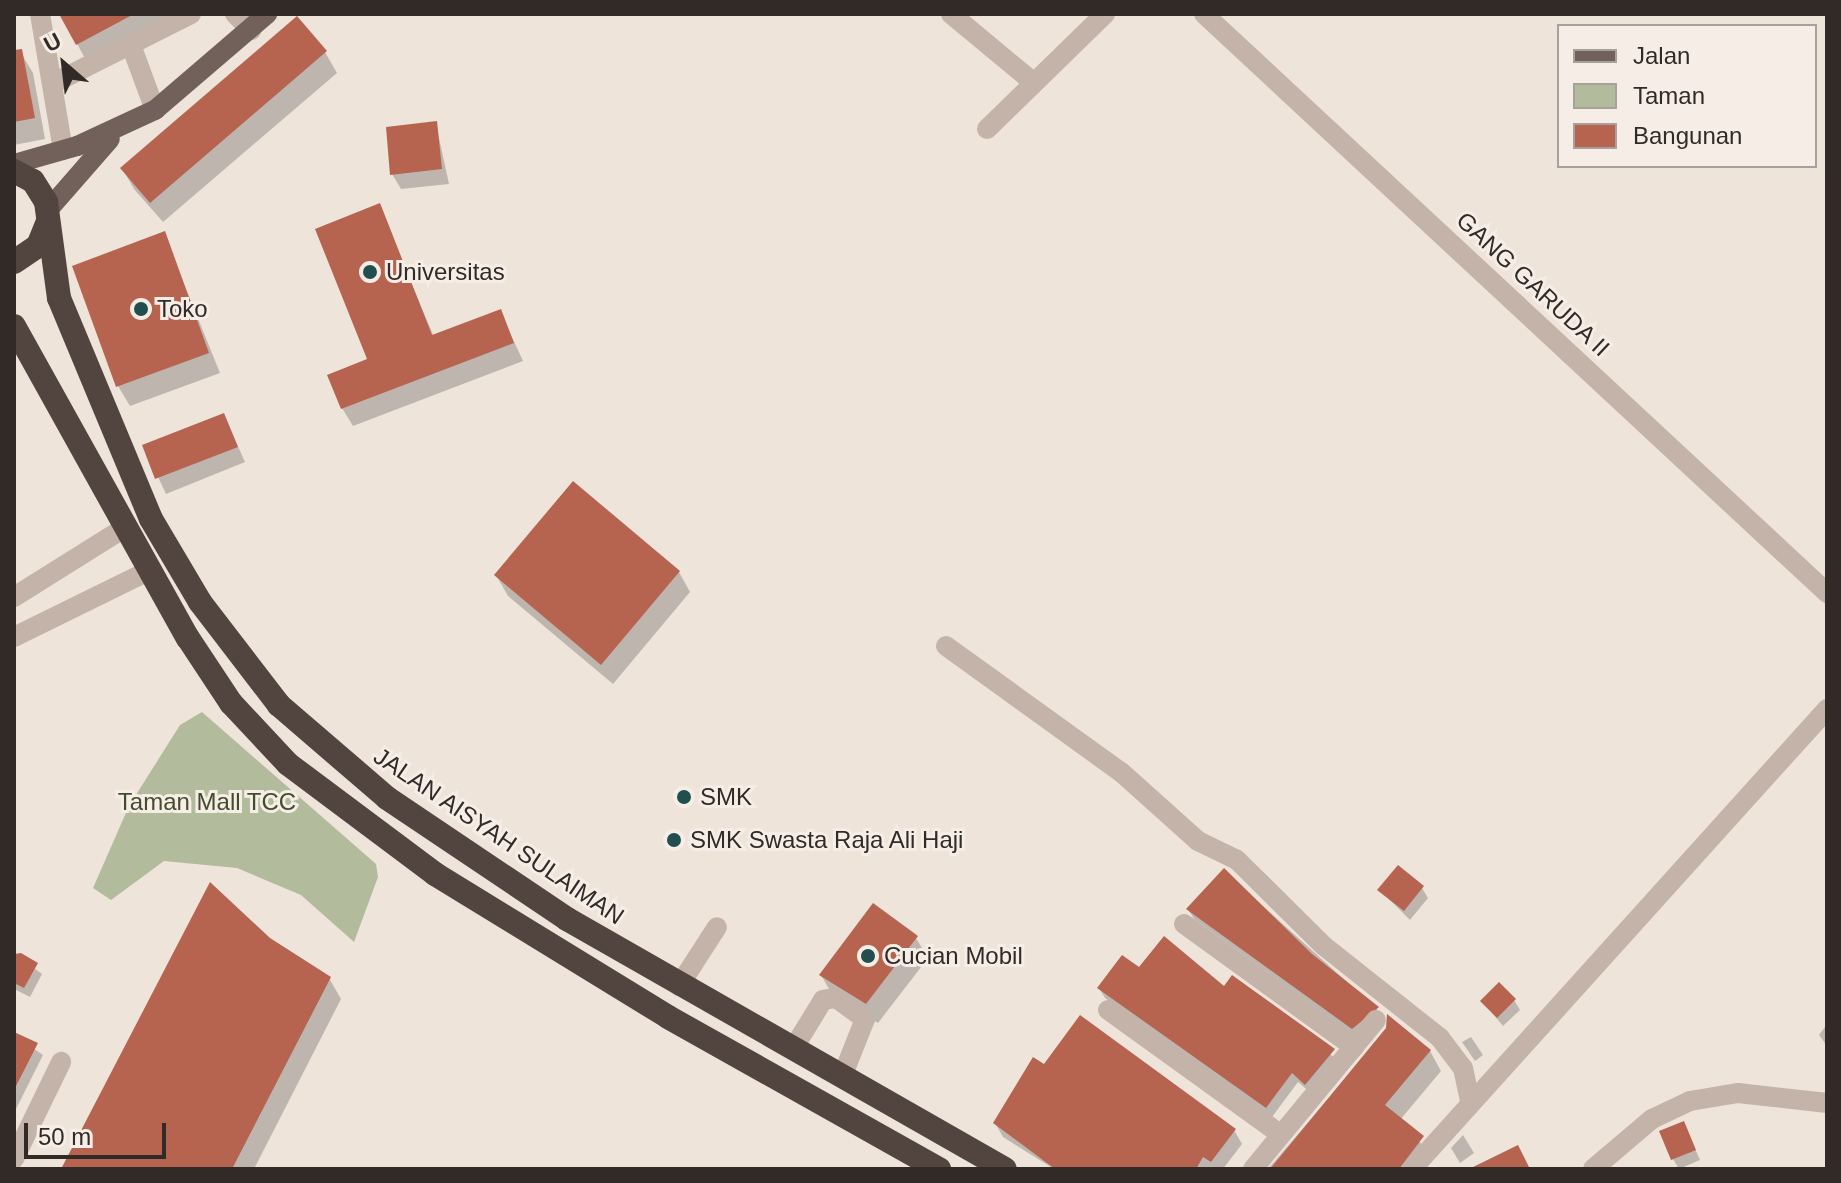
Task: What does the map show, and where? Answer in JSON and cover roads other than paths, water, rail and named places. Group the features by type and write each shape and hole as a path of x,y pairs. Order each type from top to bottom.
{"highway":[{"path":"14,171 38,187 48,216 38,246 14,262"},
{"name":"JALAN AISYAH SULAIMAN","path":"48,216 59,298 151,519 250,672 365,782 592,934 1005,1169"},
{"path":"14,326 148,571 231,703 288,764 403,853 577,960 939,1169"},
{"path":"577,960 592,934"}],"main road":[{"path":"14,164 122,128 155,110 267,14"},
{"path":"48,216 122,128"}],"street":[{"path":"40,14 56,82 63,150"},
{"path":"56,82 191,14"},
{"path":"235,14 251,30"},
{"path":"951,14 1034,83"},
{"path":"987,129 1105,14"},
{"name":"GANG GARUDA II","path":"1204,14 1827,593"},
{"path":"131,45 155,110"},
{"path":"14,597 124,528"},
{"path":"14,637 148,571"},
{"path":"946,646 1121,772 1198,841 1243,864 1324,946 1449,1047 1470,1100"},
{"path":"1412,1169 1470,1100 1827,709"},
{"path":"1184,924 1354,1047"},
{"path":"679,986 717,927"},
{"path":"793,1049 823,1000 836,998 865,1019 842,1077"},
{"path":"1108,1010 1281,1135"},
{"path":"1253,1169 1376,1020"},
{"path":"14,1159 61,1062"},
{"path":"1593,1169 1652,1119 1690,1101 1738,1093 1827,1103"}],"place":[{"name":"Universitas","path":"370,272"},
{"name":"Toko","path":"141,309"},
{"name":"SMK","path":"684,797"},
{"name":"SMK Swasta Raja Ali Haji","path":"674,840"},
{"name":"Cucian Mobil","path":"868,956"}],"park label":[{"name":"Taman Mall TCC","path":"207,802"}]}
